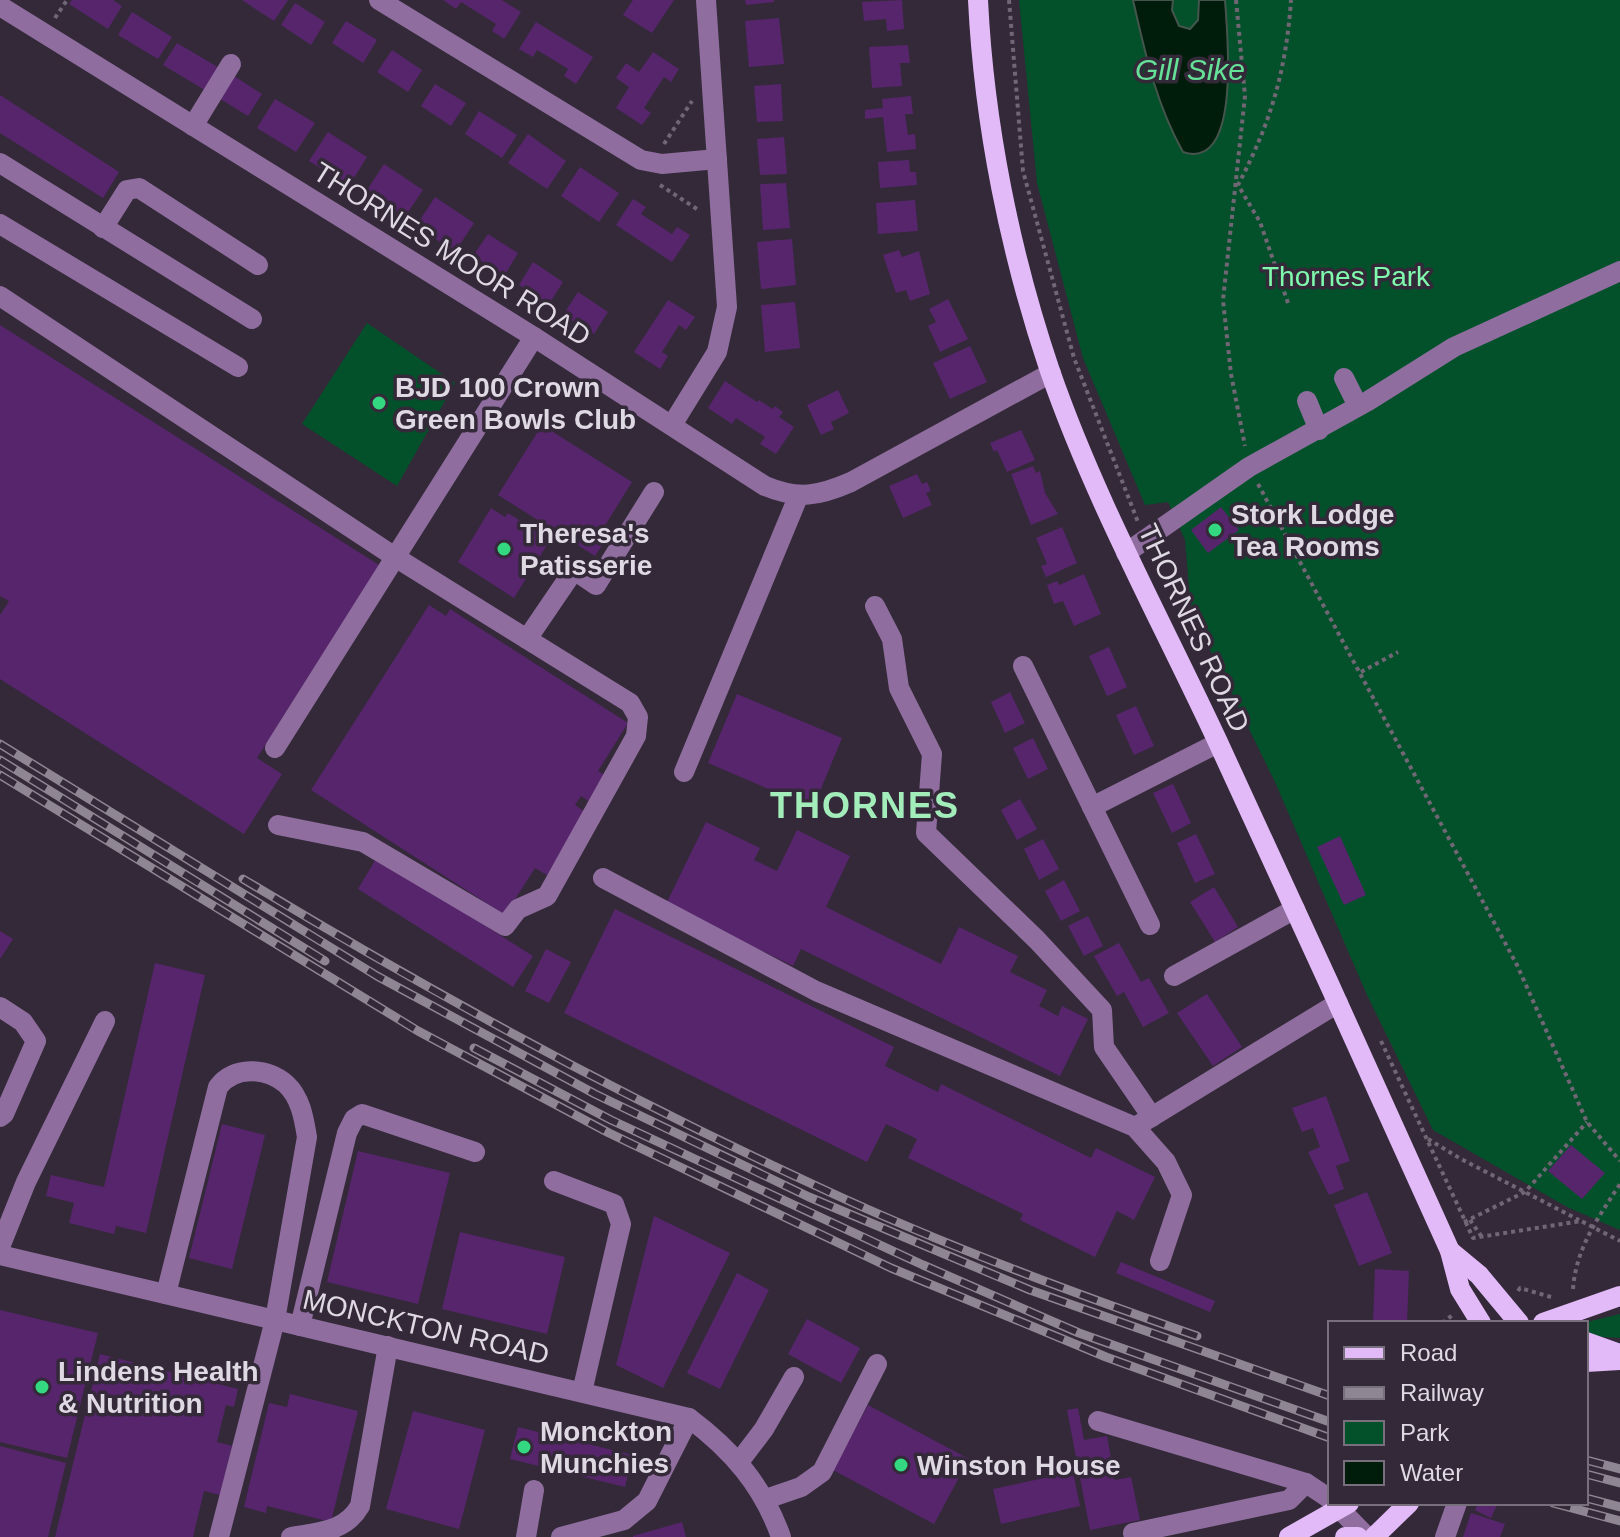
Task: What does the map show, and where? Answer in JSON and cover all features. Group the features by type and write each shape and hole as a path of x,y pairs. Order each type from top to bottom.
{"main road":[{"name":"THORNES ROAD","path":"978,0 981,52 1000,180 1031,307 1051,373 1126,553 1338,1003 1450,1251 1460,1289 1480,1321"},
{"name":"THORNES ROAD","path":"1450,1251 1479,1275 1518,1321"},
{"path":"1549,1321 1620,1296"},
{"path":"1588,1343 1620,1357"},
{"path":"1588,1362 1620,1357"},
{"path":"1289,1537 1337,1505"},
{"path":"1374,1537 1407,1505"},
{"path":"1345,1537 1358,1537"}],"street":[{"path":"379,0 641,160 662,164 717,159"},
{"path":"672,425 717,352 725,323 706,0"},
{"name":"THORNES MOOR ROAD","path":"0,6 534,337 765,486 798,497"},
{"path":"193,126 231,64"},
{"path":"0,163 252,319"},
{"path":"103,228 127,190 139,188 258,265"},
{"path":"0,224 238,367"},
{"path":"1126,553 1249,467 1319,430 1454,347 1620,271"},
{"path":"0,296 395,557 630,703 638,717 636,736 547,896 518,909 505,926 363,842 278,825"},
{"path":"275,748 534,337"},
{"path":"684,772 798,497 823,494 851,482 1051,373"},
{"path":"1344,378 1358,406"},
{"path":"1307,401 1319,430"},
{"path":"527,639 574,570 596,585 654,492"},
{"path":"875,606 892,639 899,688 932,754 926,833 1037,940 1102,1010 1104,1047 1182,1195 1160,1261"},
{"path":"1023,666 1150,925"},
{"path":"1092,807 1218,743"},
{"path":"603,878 816,991 1143,1122"},
{"path":"1174,976 1295,909"},
{"path":"1143,1122 1338,1003"},
{"path":"0,1007 23,1022 36,1041 0,1117"},
{"path":"0,1247 26,1182 105,1021"},
{"path":"166,1294 218,1087 226,1076 246,1070 286,1084 302,1109 307,1137 275,1320 219,1537"},
{"path":"300,1326 347,1133 354,1119 362,1114 475,1152"},
{"path":"554,1181 614,1204 621,1224 582,1392"},
{"name":"MONCKTON ROAD","path":"0,1255 689,1418 721,1441 739,1462 766,1499 781,1537"},
{"path":"291,1537 340,1528 352,1521 360,1506 388,1346"},
{"path":"766,1499 801,1487 822,1472 877,1364"},
{"path":"739,1462 764,1429 794,1377"},
{"path":"574,1535 624,1520 647,1501 689,1418"},
{"path":"1098,1421 1306,1483 1328,1497"},
{"path":"1133,1533 1289,1500 1306,1483"},
{"path":"526,1537 534,1490"},
{"path":"1339,1505 1367,1537"},
{"path":"1445,1537 1456,1505"}],"path":[{"path":"1009,0 1023,171 1074,358 1145,541"},
{"path":"1236,0 1245,96 1238,185 1223,300 1231,374 1249,467 1517,965 1587,1122 1620,1161"},
{"path":"1238,185 1266,132 1281,75 1291,0"},
{"path":"1238,185 1260,222 1288,303"},
{"path":"1361,672 1398,652"},
{"path":"1379,1038 1473,1238 1581,1221"},
{"path":"1467,1221 1525,1192 1587,1122"},
{"path":"1427,1138 1620,1241"},
{"path":"1573,1300 1575,1264 1591,1228 1620,1184"},
{"path":"1506,1305 1520,1288 1558,1298"}],"green space":[{"name":"Thornes Park","path":"1019,0 1620,0 1620,1230 1567,1207 1433,1130 1367,995 1275,782 1191,611 1185,540 1168,502 1145,505 1083,358 1037,183"},
{"name":"BJD 100 Crown Green Bowls Club","path":"367,323 455,383 397,486 302,424"},
{"path":"1620,1314 1620,1338 1588,1336 1588,1322"}],"water":[{"name":"Gill Sike","path":"1133,0 1173,0 1172,10 1179,26 1190,29 1198,20 1199,0 1225,0 1227,95 1223,121 1215,141 1202,152 1183,152 1165,115 1152,78"}],"building":[{"path":"72,0 113,0 122,6 108,29 69,4"},
{"path":"242,0 288,0 274,21"},
{"path":"443,0 502,0 521,12 504,39 492,31 496,24 461,2 456,9"},
{"path":"633,0 674,0 652,33 623,15"},
{"path":"745,0 774,0 774,2 746,5"},
{"path":"902,0 904,29 887,31 886,19 864,21 862,2"},
{"path":"295,3 325,22 311,45 281,25"},
{"path":"132,12 172,37 158,59 118,35"},
{"path":"779,18 784,64 749,67 745,21"},
{"path":"346,21 377,40 363,63 332,43"},
{"path":"536,22 593,57 576,84 564,76 568,69 552,59 537,50 533,57 519,49"},
{"path":"177,43 221,69 208,92 163,65"},
{"path":"908,45 910,63 900,63 902,86 872,88 869,47"},
{"path":"392,50 422,70 408,92 377,72"},
{"path":"653,52 679,69 671,82 664,77 644,108 651,113 642,125 616,108 629,87 616,78 626,63 639,72"},
{"path":"231,74 262,94 248,116 217,97"},
{"path":"435,84 466,103 451,126 421,106"},
{"path":"781,84 783,121 757,122 754,86"},
{"path":"0,95 119,172 103,198 0,133"},
{"path":"911,96 913,114 905,114 908,135 915,134 916,149 887,152 883,117 865,119 865,110 883,108 882,99"},
{"path":"275,99 315,123 296,152 257,128"},
{"path":"479,111 517,135 502,158 465,134"},
{"path":"328,132 367,157 349,186 309,161"},
{"path":"528,134 566,161 547,189 508,163"},
{"path":"784,137 787,174 760,175 757,139"},
{"path":"909,160 910,172 916,172 917,185 880,188 878,162"},
{"path":"384,164 423,190 404,218 365,193"},
{"path":"580,167 619,193 599,222 561,196"},
{"path":"786,183 790,228 763,230 760,184"},
{"path":"435,197 474,223 455,252 416,226"},
{"path":"633,199 646,207 641,214 672,234 677,227 690,235 672,262 616,225"},
{"path":"915,200 918,231 878,234 876,203"},
{"path":"488,234 518,253 504,276 473,256"},
{"path":"792,239 796,285 761,289 757,242"},
{"path":"899,250 902,257 919,251 930,294 910,301 906,290 896,293 883,255"},
{"path":"533,262 563,282 549,304 519,285"},
{"path":"578,292 608,312 594,334 563,315"},
{"path":"948,299 968,339 940,352 928,326 936,322 929,309"},
{"path":"668,300 695,317 686,330 679,325 662,352 668,356 660,369 634,352"},
{"path":"795,302 800,348 765,352 761,305"},
{"path":"0,325 379,565 257,758 282,774 244,834 0,679 0,615 9,601 0,596"},
{"path":"970,346 987,382 950,399 933,363"},
{"path":"725,381 757,402 759,400 773,409 775,406 783,412 779,417 794,427 776,454 760,444 765,437 736,418 732,424 708,408"},
{"path":"838,390 849,413 831,422 834,429 821,435 807,405"},
{"path":"542,425 632,482 596,540 603,544 595,556 498,495"},
{"path":"1021,430 1035,460 1007,472 997,450 994,452 990,443"},
{"path":"1033,466 1036,473 1040,471 1045,493 1058,514 1031,525 1011,474"},
{"path":"917,474 922,484 927,482 931,491 926,493 932,505 903,518 889,486"},
{"name":"Stork Lodge Tea Rooms","path":"1221,507 1239,530 1208,553 1191,530"},
{"path":"491,508 505,517 508,513 550,540 514,598 458,562"},
{"path":"1062,527 1077,563 1046,577 1041,566 1047,564 1036,538"},
{"path":"1084,574 1101,614 1074,626 1063,601 1054,604 1047,585 1057,581 1059,585"},
{"path":"429,605 446,616 450,609 628,723 598,771 609,778 593,804 581,796 575,805 587,813 547,875 535,868 505,915 311,790"},
{"path":"1109,647 1127,687 1107,696 1089,656"},
{"path":"1010,692 1025,723 1005,733 991,702"},
{"path":"737,694 842,738 813,808 708,763"},
{"path":"1136,706 1154,746 1134,755 1116,715"},
{"path":"1033,738 1048,769 1028,779 1013,748"},
{"path":"1173,784 1191,823 1172,833 1153,793"},
{"path":"1020,799 1037,829 1017,840 1001,810"},
{"path":"706,822 760,848 754,860 777,871 797,830 850,856 826,907 941,964 959,927 1018,956 1010,972 1047,990 1039,1006 1058,1016 1062,1006 1088,1019 1060,1076 801,949 793,966 666,904"},
{"path":"1196,834 1215,874 1195,883 1177,843"},
{"path":"1340,836 1366,895 1344,905 1317,847"},
{"path":"1043,839 1059,869 1039,880 1024,849"},
{"path":"377,857 533,956 513,987 358,889"},
{"path":"1064,880 1080,911 1061,921 1045,891"},
{"path":"1214,887 1238,927 1215,942 1190,902"},
{"path":"615,909 894,1047 885,1066 938,1092 941,1084 1091,1158 1096,1148 1155,1177 1134,1220 1117,1211 1095,1257 1020,1220 1023,1214 908,1158 917,1139 886,1124 867,1162 564,1013"},
{"path":"1088,916 1103,946 1084,956 1068,926"},
{"path":"0,931 13,939 0,959"},
{"path":"1119,943 1141,982 1149,978 1169,1013 1143,1027 1124,992 1117,996 1094,956"},
{"path":"546,949 571,962 549,1003 525,991"},
{"path":"155,963 205,975 146,1233 116,1226 114,1234 69,1223 74,1203 46,1196 51,1175 104,1187"},
{"path":"1207,994 1242,1047 1213,1066 1177,1013"},
{"path":"1326,1096 1350,1161 1336,1166 1344,1189 1329,1195 1308,1152 1320,1147 1313,1128 1302,1132 1292,1108"},
{"path":"222,1124 265,1135 232,1269 189,1258"},
{"path":"1571,1145 1605,1173 1582,1199 1548,1171"},
{"path":"358,1151 450,1173 418,1304 327,1282"},
{"path":"1367,1192 1392,1253 1359,1266 1334,1205"},
{"path":"654,1216 730,1253 663,1388 616,1365"},
{"path":"460,1232 565,1257 547,1334 442,1309"},
{"path":"1121,1262 1215,1301 1210,1312 1116,1273"},
{"path":"1375,1269 1409,1271 1407,1321 1373,1321"},
{"path":"737,1273 769,1290 720,1389 687,1373"},
{"name":"Lindens Health & Nutrition","path":"0,1310 98,1333 67,1458 0,1442"},
{"path":"807,1319 860,1348 841,1383 788,1354"},
{"path":"100,1354 238,1389 234,1407 226,1405 217,1442 232,1446 220,1495 204,1491 193,1537 55,1537"},
{"path":"290,1394 358,1411 331,1522 267,1506 266,1513 244,1507 269,1403 287,1407"},
{"name":"Winston House","path":"868,1405 969,1459 934,1524 833,1470"},
{"path":"1078,1408 1084,1440 1107,1436 1115,1480 1131,1477 1140,1520 1090,1530 1067,1410"},
{"path":"413,1411 485,1430 459,1529 386,1509"},
{"path":"518,1427 633,1455 625,1487 510,1459"},
{"path":"0,1446 66,1463 48,1537 0,1537"},
{"path":"1073,1472 1080,1506 1001,1524 993,1489"},
{"path":"1477,1505 1497,1505 1491,1518 1475,1510"},
{"path":"1471,1513 1505,1524 1500,1537 1463,1537"},
{"path":"682,1522 686,1537 633,1537 633,1536"}],"railway":[{"path":"0,744 377,976 595,1094 809,1197 1030,1290 1328,1395"},
{"path":"0,760 325,961"},
{"path":"0,775 418,1031 609,1133 891,1268 1106,1357 1328,1437"},
{"path":"243,879 385,963 530,1043 750,1155 963,1249 1197,1336"},
{"path":"474,1048 611,1120 923,1265 1079,1333 1328,1421"},
{"path":"1588,1461 1620,1469"},
{"path":"1588,1475 1620,1483"},
{"path":"1588,1499 1620,1507"},
{"path":"1560,1505 1620,1521"}],"place":[{"name":"BJD 100 Crown Green Bowls Club","path":"379,403"},
{"name":"Stork Lodge Tea Rooms","path":"1215,530"},
{"name":"Theresa's Patisserie","path":"504,549"},
{"name":"Lindens Health & Nutrition","path":"42,1387"},
{"name":"Monckton Munchies","path":"524,1447"},
{"name":"Winston House","path":"901,1465"}],"district":[{"name":"THORNES","path":"865,805"}]}
